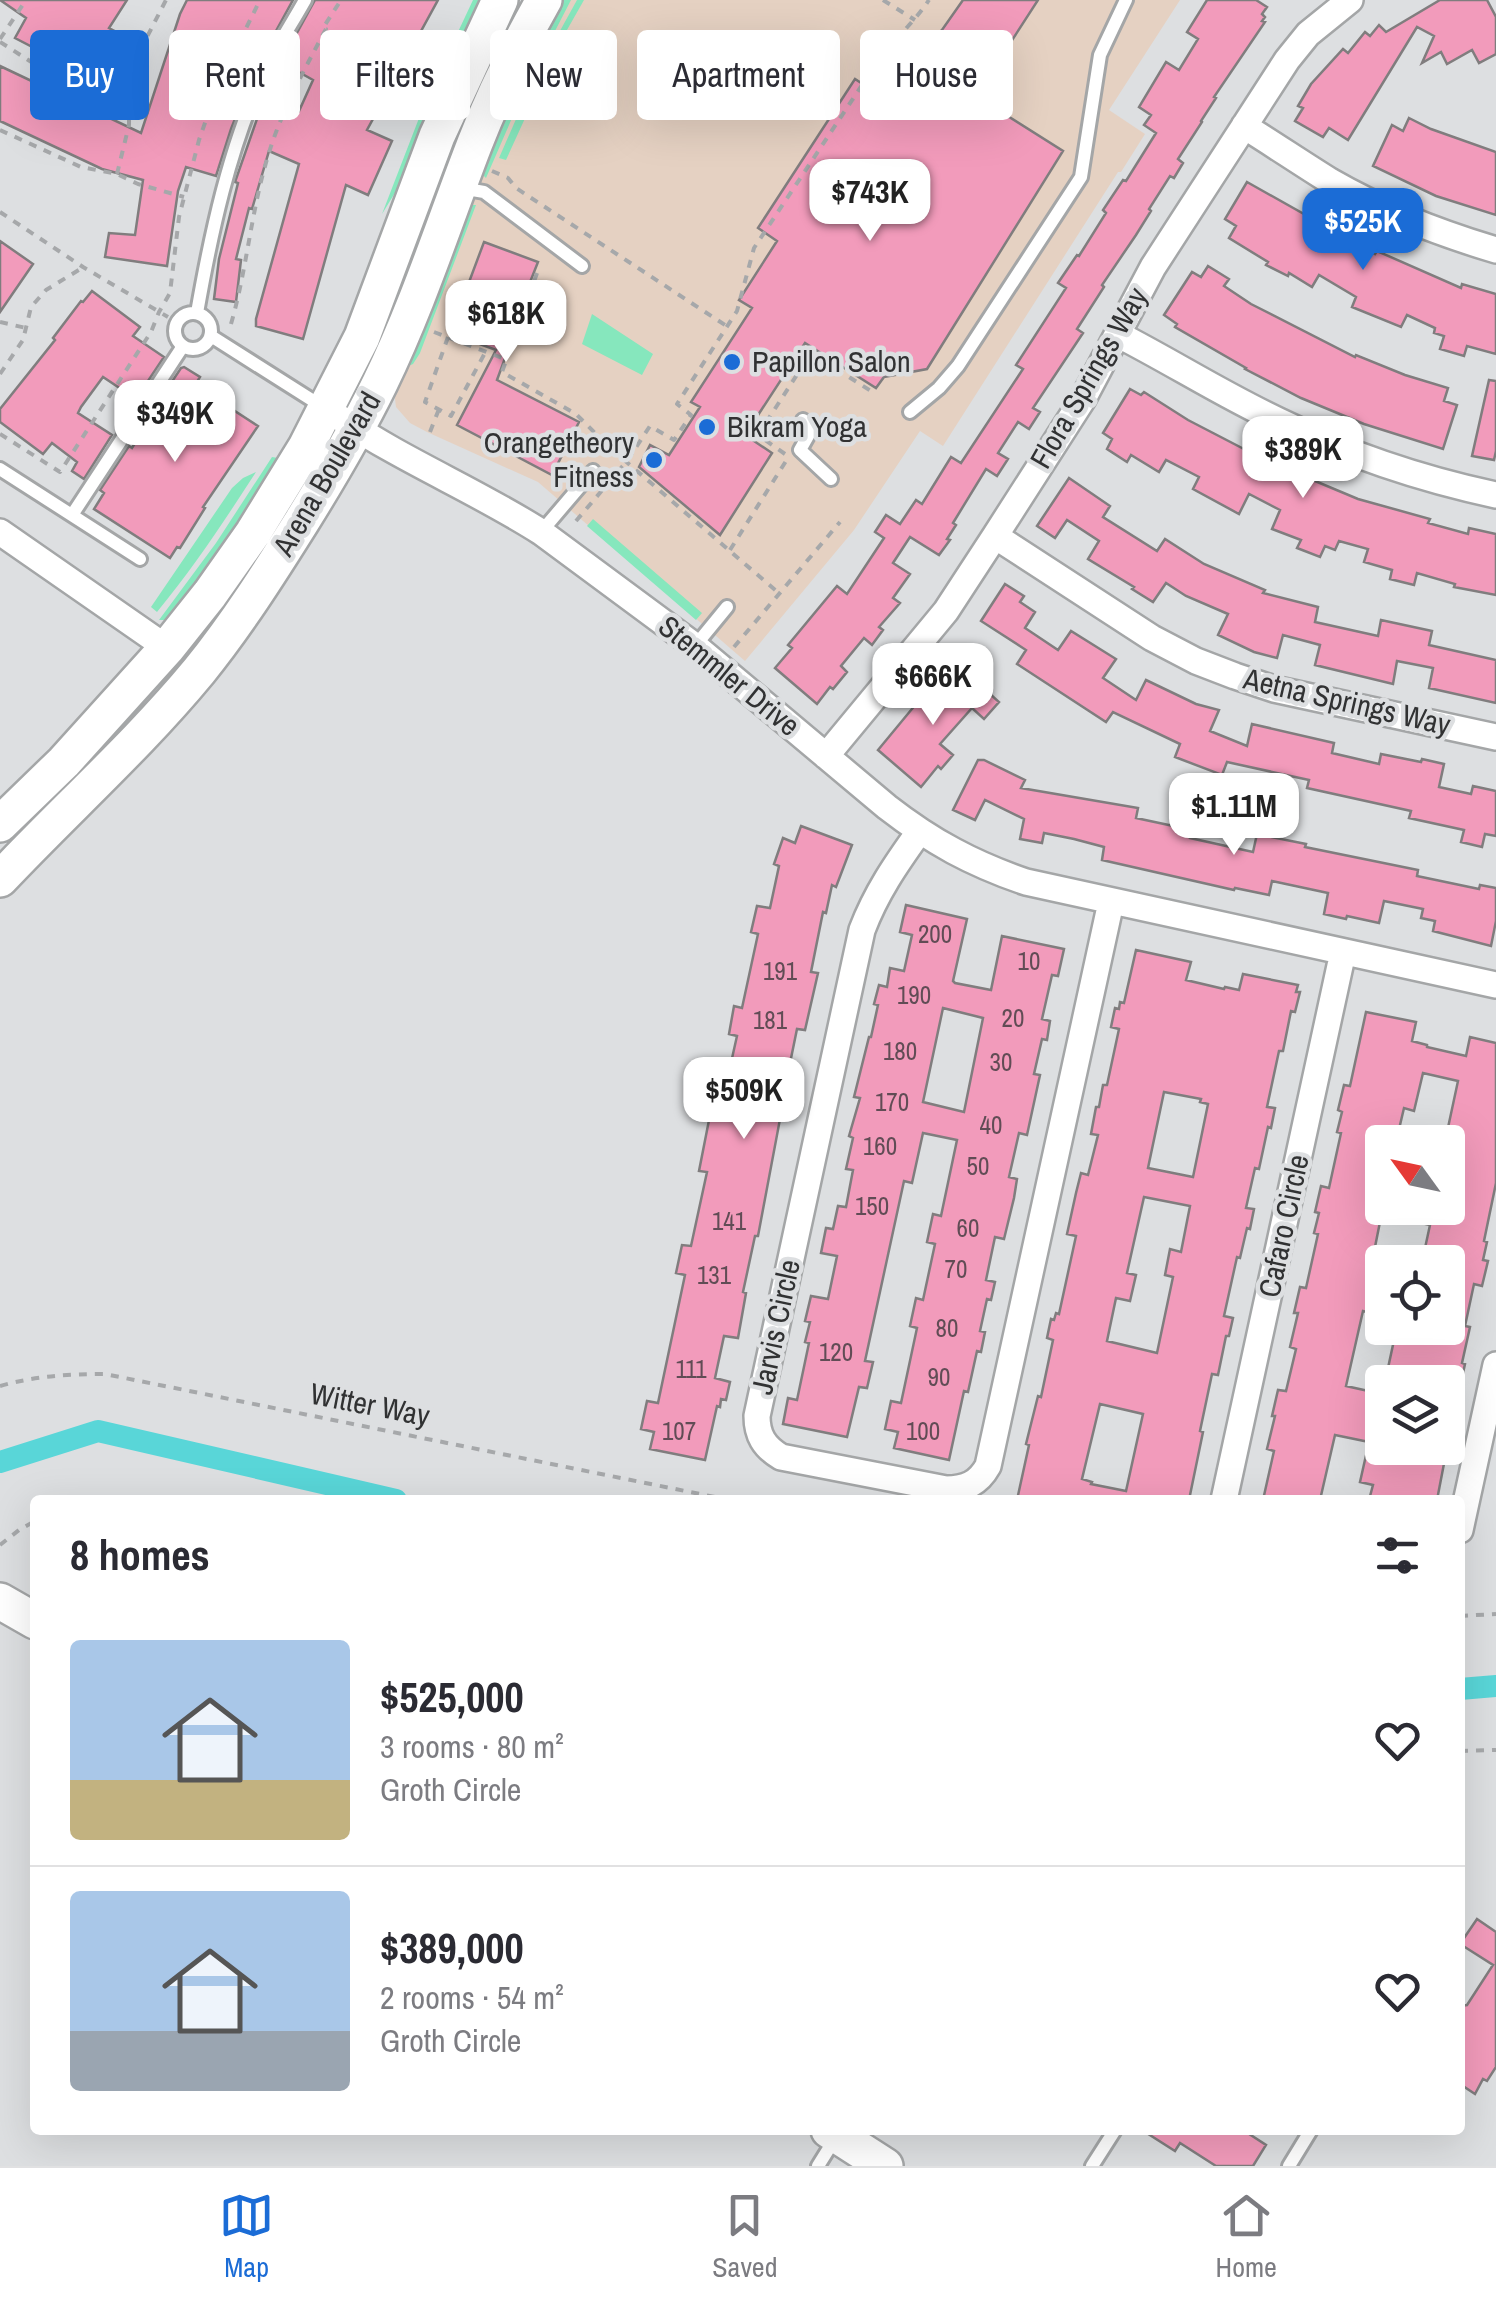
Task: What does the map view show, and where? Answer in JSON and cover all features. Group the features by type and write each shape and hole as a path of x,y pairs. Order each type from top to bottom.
{"main road":[{"name":"Arena Boulevard","path":"0,824 77,748 167,648 253,533 306,447 362,338 437,136 500,0"},
{"name":"Arena Boulevard","path":"0,878 108,770 199,670 260,587 337,464 380,383 476,140 544,0"},
{"path":"0,1601 30,1618"},
{"path":"836,2135 885,2166"}],"street":[{"name":"Flora Springs Way","path":"826,756 946,611 996,536 1083,399 1153,267 1287,60 1308,34 1350,0"},
{"path":"1244,126 1332,182 1387,210 1496,250"},
{"path":"1117,334 1280,422 1342,449 1404,471 1496,495"},
{"name":"Stemmler Drive","path":"325,408 391,451 541,532 695,646 918,832 946,849 1026,882 1496,985"},
{"path":"0,532 167,648"},
{"name":"Aetna Springs Way","path":"996,536 1152,638 1222,671 1274,689 1496,737"},
{"name":"Jarvis Circle","path":"918,832 888,874 862,930 757,1416 762,1440 781,1457 946,1489 970,1486 988,1466 1111,902"},
{"name":"Cafaro Circle","path":"1225,1495 1343,952"},
{"path":"1465,1507 1496,1365"}],"lane":[{"path":"198,313 216,217 241,136 263,74 305,0"},
{"path":"910,412 958,366 1082,177 1100,55 1126,0"},
{"path":"459,187 484,192 582,266"},
{"path":"198,313 210,324 211,336 198,349 183,346 175,334 177,322 186,314 198,313"},
{"path":"211,336 325,408"},
{"path":"72,515 183,346"},
{"path":"803,420 813,427 800,450 831,479"},
{"path":"0,469 140,559"},
{"path":"541,532 593,471"},
{"path":"695,646 727,607"},
{"path":"818,2166 832,2135"},
{"path":"1092,2166 1113,2135"},
{"path":"1289,2166 1308,2135"}],"path":[{"path":"26,0 0,40 30,60"},
{"path":"149,32 166,0"},
{"path":"0,434 60,472 151,332 170,293 179,218 199,140 219,82 260,0"},
{"path":"230,324 241,290 268,157 297,82 341,0"},
{"path":"882,0 915,20"},
{"path":"576,522 627,461 650,426 674,440 691,415 677,404 736,311 754,248 880,58 929,0"},
{"path":"117,174 128,120"},
{"path":"0,130 80,167 117,174 184,197"},
{"path":"492,171 728,326"},
{"path":"0,212 83,268 168,317"},
{"path":"0,374 23,340 31,307 46,290 83,268"},
{"path":"537,273 502,372 576,414 781,594"},
{"path":"0,322 26,328"},
{"path":"430,330 506,360"},
{"path":"448,337 426,402 452,416 486,352"},
{"path":"730,550 789,457 758,435 811,352 871,391"},
{"path":"846,375 862,384"},
{"path":"430,432 439,409"},
{"path":"728,655 840,522"},
{"name":"Witter Way","path":"0,1386 49,1375 105,1374 705,1495"},
{"path":"0,1545 30,1524"},
{"path":"1465,1616 1496,1614"},
{"path":"1465,1751 1496,1750"}],"shaded area":[{"path":"567,0 1180,0 1109,110 1145,134 943,446 920,431 854,530 745,661 538,482 427,432 410,423 396,407 394,391 407,368 481,173 507,120 617,120 617,30 552,30"}],"green space":[{"path":"473,0 480,0 466,30 459,30"},
{"path":"562,0 571,0 556,30 547,30"},
{"path":"577,0 584,0 567,30 560,30"},
{"path":"418,120 426,120 401,183 382,214"},
{"path":"504,120 511,120 486,178 481,173"},
{"path":"516,120 524,120 506,160 499,158"},
{"path":"470,205 476,205 420,353 406,367 414,352"},
{"path":"592,314 653,354 642,375 582,344"},
{"path":"272,457 278,458 220,549 167,620 159,620 216,543"},
{"path":"256,472 157,612 151,607 232,488"},
{"path":"593,519 702,613 696,620 587,526"}],"building":[{"path":"0,0 127,0 109,28 113,30 30,30 30,46 15,38 26,18"},
{"path":"187,0 293,0 277,30 175,30"},
{"path":"315,0 438,0 422,30 320,30 320,120 372,120 367,130 392,141 368,195 346,185 303,339 256,326 299,164 269,151 236,259 241,260 236,302 214,299 219,259 238,183 235,182 257,120 300,120 300,109 313,80 300,73 299,30"},
{"path":"963,0 1038,0 1013,39 1013,30 942,30"},
{"path":"1207,0 1256,0 1267,7 1262,14 1265,22 1214,97 1178,159 1183,163 1174,178 1170,176 1102,285 1077,329 1083,333 1033,408 1040,412 1029,429 1018,422 998,453 1008,459 997,476 986,469 953,523 956,525 947,539 950,540 939,555 910,537 893,563 910,574 893,598 900,603 879,627 883,630 872,645 864,638 841,666 847,672 817,704 775,668 792,648 788,645 837,586 847,594 884,538 875,532 886,515 900,524 916,500 922,504 951,457 961,463 1023,369 1016,365 1066,288 1058,283 1156,133 1144,125 1151,115 1139,107 1166,62 1179,70 1198,39 1187,32"},
{"path":"1440,0 1487,0 1496,17 1496,54 1479,63 1472,50 1447,64 1441,52 1422,63 1434,36 1417,27 1348,140 1329,128 1323,137 1295,121 1303,108 1298,106 1311,84 1343,49 1348,53 1365,32 1370,36 1379,25 1386,32"},
{"path":"169,48 169,120 235,120 216,176 186,167 178,191 167,266 105,257 109,233 135,235 143,180 102,169 0,121 0,66 30,80 30,120 114,120 141,133 145,120 149,120 149,109"},
{"path":"855,79 860,82 860,120 1013,119 1063,151 927,369 884,377 876,388 805,343 745,435 772,453 720,535 639,467 650,445 669,455 700,407 691,402 752,308 739,300 777,241 758,228 828,120 840,120 840,102"},
{"path":"1409,118 1496,152 1496,215 1436,196 1373,166 1392,125 1403,131"},
{"path":"1247,182 1375,254 1377,251 1461,288 1462,284 1496,294 1496,354 1467,346 1464,356 1440,349 1444,336 1434,333 1435,328 1407,315 1401,327 1352,307 1356,297 1319,275 1312,287 1266,265 1268,262 1229,238 1236,226 1225,219"},
{"path":"0,241 33,264 0,312"},
{"path":"484,242 538,262 504,348 508,350 497,380 579,422 552,475 457,425 496,350 450,333"},
{"path":"1208,266 1229,279 1224,286 1251,304 1355,357 1448,388 1444,401 1457,405 1443,449 1364,424 1301,398 1175,327 1177,324 1164,315 1192,272 1201,277"},
{"path":"92,291 140,327 133,336 164,357 136,399 103,377 81,407 78,413 112,435 84,479 72,471 77,462 52,443 43,454 0,422 0,409"},
{"path":"184,367 200,377 195,385 258,426 170,558 94,509 104,493 100,490"},
{"path":"1489,380 1496,381 1494,460 1472,456"},
{"path":"1130,389 1141,395 1144,392 1265,460 1261,467 1294,479 1296,473 1358,499 1430,519 1428,523 1468,534 1469,528 1496,534 1496,595 1454,587 1455,584 1417,573 1414,585 1390,579 1392,570 1364,562 1368,549 1339,541 1335,550 1325,546 1320,557 1297,548 1301,540 1272,529 1280,510 1249,494 1239,514 1193,489 1199,477 1166,460 1159,472 1131,455 1127,462 1107,449 1112,439 1103,433"},
{"path":"1069,478 1110,506 1103,517 1157,551 1165,539 1204,564 1265,590 1263,593 1318,607 1315,622 1378,636 1381,620 1432,631 1429,645 1496,660 1496,703 1429,688 1433,668 1397,661 1393,684 1315,665 1320,645 1283,635 1277,658 1254,652 1218,635 1228,614 1166,583 1153,602 1088,559 1099,541 1067,520 1055,538 1037,526"},
{"path":"1005,584 1024,596 1020,602 1035,612 1025,628 1058,650 1071,631 1116,659 1103,678 1136,700 1146,680 1196,704 1219,710 1210,731 1247,746 1252,724 1334,743 1332,753 1379,764 1381,754 1444,764 1439,787 1471,794 1473,786 1496,791 1496,836 1485,834 1482,847 1461,842 1464,830 1409,818 1411,811 1307,788 1309,780 1227,762 1222,775 1175,757 1180,744 1113,712 1106,722 1017,664 1026,650 981,621"},
{"path":"940,675 965,697 978,683 999,702 984,719 972,708 940,744 953,755 921,787 878,750"},
{"path":"978,760 1025,780 1021,788 1138,808 1136,818 1192,830 1190,838 1253,852 1257,834 1418,870 1417,876 1479,889 1480,885 1496,888 1491,946 1433,931 1435,921 1421,918 1423,909 1384,901 1379,923 1347,916 1346,919 1324,914 1328,893 1272,881 1269,895 1234,890 1102,860 1104,847 1074,839 1044,833 1042,843 1020,839 1024,819 985,800 975,820 953,810"},
{"path":"801,826 852,845 836,887 832,885 826,913 823,912 811,972 818,973 805,1030 797,1029 787,1101 743,1292 746,1293 738,1338 724,1336 715,1378 730,1382 726,1400 721,1399 720,1407 717,1406 705,1460 650,1449 654,1432 641,1429 647,1401 658,1403 685,1275 676,1273 682,1245 691,1246 707,1172 699,1171 711,1110 720,1112 737,1036 729,1034 734,1006 742,1008 758,934 751,932 757,906 770,908 779,866 774,864 783,838 795,843"},
{"path":"906,905 967,919 953,981 991,990 1002,936 1064,949 1058,976 1052,975 1042,1019 1050,1021 1034,1074 1040,1075 1027,1135 1019,1133 1009,1177 1017,1179 1014,1198 1004,1239 995,1237 986,1280 995,1282 980,1331 985,1332 981,1352 977,1351 968,1392 964,1391 949,1460 894,1448 898,1432 885,1429 891,1401 901,1403 917,1328 910,1326 916,1298 923,1300 935,1244 927,1242 933,1214 941,1216 957,1140 923,1133 912,1183 904,1181 865,1361 873,1362 867,1388 859,1387 847,1437 783,1424 788,1398 797,1400 809,1343 805,1342 810,1322 805,1321 811,1296 828,1299 837,1256 821,1253 826,1228 833,1229 838,1206 846,1207 853,1170 846,1169 853,1138 849,1136 860,1098 854,1097 871,1037 879,985 887,987 890,968 904,971 912,935 900,932","holes":["943,1008 983,1018 964,1112 923,1102"]},
{"path":"1136,950 1191,962 1186,980 1239,990 1243,974 1298,985 1296,992 1300,992 1295,1012 1291,1011 1283,1051 1279,1051 1267,1107 1275,1108 1271,1128 1268,1127 1259,1169 1255,1168 1246,1208 1254,1209 1250,1229 1247,1228 1240,1258 1237,1257 1224,1316 1233,1318 1218,1375 1212,1374 1190,1495 1018,1495 1029,1445 1026,1444 1053,1340 1047,1338 1051,1319 1059,1314 1076,1236 1067,1234 1076,1193 1081,1173 1088,1175 1098,1135 1091,1134 1103,1085 1107,1085 1119,1029 1111,1027 1120,1002 1124,1003","holes":["1164,1092 1201,1099 1200,1102 1208,1104 1193,1177 1148,1168","1144,1197 1190,1206 1181,1252 1170,1249 1165,1275 1173,1277 1157,1353 1107,1341 1116,1298 1130,1301 1136,1275 1127,1273","1100,1404 1143,1414 1126,1491 1082,1479"]},
{"path":"1366,1012 1416,1022 1412,1041 1427,1047 1466,1056 1470,1037 1496,1043 1496,1183 1484,1241 1487,1242 1483,1260 1488,1261 1482,1286 1474,1284 1465,1326 1465,1245 1426,1245 1430,1225 1465,1225 1465,1125 1449,1125 1458,1081 1423,1073 1414,1111 1404,1108 1400,1125 1365,1125 1365,1225 1379,1225 1375,1245 1365,1245 1365,1312 1346,1386 1365,1390 1365,1441 1335,1435 1321,1495 1264,1495 1274,1451 1267,1449 1272,1416 1278,1390 1286,1391 1296,1349 1290,1347 1298,1313 1294,1313 1300,1287 1306,1288 1318,1234 1314,1233 1319,1213 1315,1212 1321,1186 1329,1188 1341,1133 1337,1132 1342,1112 1338,1110 1344,1085 1350,1086"},
{"path":"1465,1326 1470,1327 1462,1363 1465,1365 1389,1365 1393,1345 1465,1345"},
{"path":"1365,1460 1365,1465 1444,1465 1438,1495 1370,1495 1373,1485 1360,1482"},
{"path":"1477,1919 1496,1932 1496,2067 1475,2094 1465,2087 1465,2005 1493,1965 1465,1947 1465,1937"},
{"path":"1150,2135 1251,2135 1266,2145 1253,2166 1216,2166 1180,2143 1175,2151"}],"waterway":[{"path":"0,1462 98,1431 374,1495"},
{"path":"1465,1689 1496,1686"}],"place":[{"name":"Papillon Salon","path":"732,362"},
{"name":"Bikram Yoga","path":"707,427"},
{"name":"Orangetheory Fitness","path":"654,460"}]}
